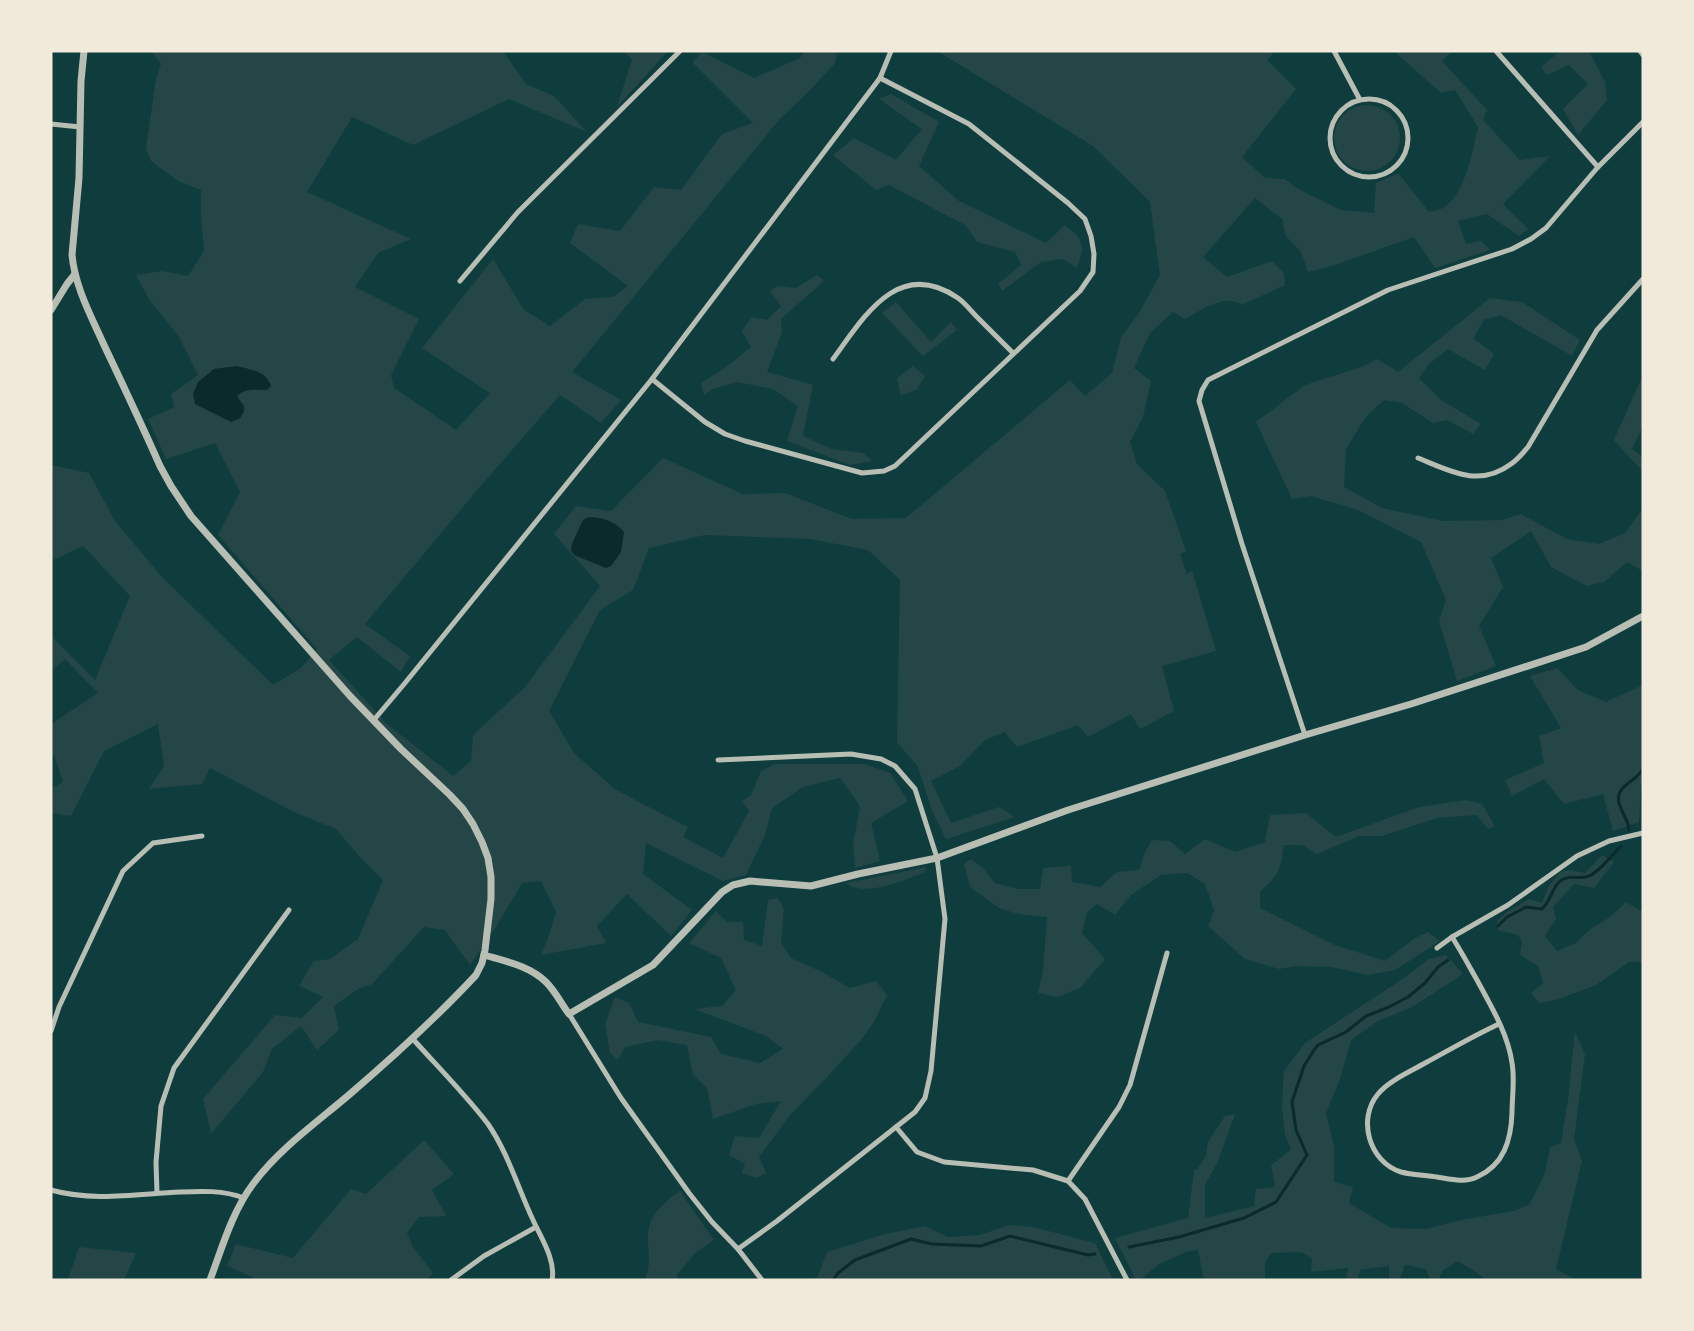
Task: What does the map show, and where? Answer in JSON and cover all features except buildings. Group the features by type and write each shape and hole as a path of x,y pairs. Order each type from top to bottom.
{"street":[{"path":"84,51 81,81 79,178 72,255 75,274 104,345 160,466 191,516 373,721 463,809 482,842 491,877 489,926 484,955 476,975 412,1038 288,1147 260,1175 244,1198 210,1280"},
{"path":"460,281 518,212 680,51"},
{"path":"373,721 652,379 880,78 891,51"},
{"path":"1334,51 1359,98"},
{"path":"1496,51 1598,167"},
{"path":"1640,51 1643,55"},
{"path":"652,379 687,408 725,434 852,471 872,473 884,471 895,465 1080,291 1093,272 1094,254 1085,219 969,124 880,78"},
{"path":"1359,98 1383,101 1398,111 1407,127 1407,149 1403,157 1395,168 1376,177 1351,174 1340,165 1331,150 1330,130 1338,112 1359,98"},
{"path":"1305,735 1242,544 1199,401 1202,390 1208,380 1388,290 1512,249 1531,239 1546,228 1598,167 1643,122"},
{"path":"51,124 80,128"},
{"path":"51,310 75,274"},
{"path":"1418,458 1470,477 1491,474 1513,464 1528,447 1597,330 1643,279"},
{"path":"833,359 862,319 887,295 900,287 919,283 939,287 959,299 1013,353"},
{"path":"569,1014 653,965 722,892 733,885 750,881 811,886 937,858 1068,810 1411,704 1579,649 1643,616"},
{"path":"718,760 851,754 881,759 895,766 915,789 937,858 945,919 931,1071 925,1098 915,1112 738,1249"},
{"path":"1437,948 1508,905 1576,856 1609,841 1643,832"},
{"path":"51,1030 59,1007 123,871 153,843 202,836"},
{"path":"157,1193 156,1162 161,1106 174,1068 289,910"},
{"path":"1452,937 1499,1024 1512,1064 1511,1123 1506,1148 1495,1165 1477,1177 1460,1180 1400,1171 1383,1161 1372,1146 1366,1126 1369,1110 1378,1093 1400,1077 1499,1024"},
{"path":"1068,1181 1119,1107 1130,1085 1167,953"},
{"path":"484,955 511,963 538,975 547,983 621,1098 689,1193 762,1280"},
{"path":"412,1038 489,1126 503,1152 553,1266 552,1280"},
{"path":"896,1127 917,1152 944,1162 1033,1170 1068,1181 1085,1199 1126,1280"},
{"path":"51,1190 98,1197 218,1192 244,1198"},
{"path":"451,1280 484,1256 536,1227"}],"shaded area":[{"path":"151,51 503,51 526,84 554,96 587,132 509,99 413,145 352,117 307,192 411,239 378,253 355,287 419,319 391,375 394,388 456,430 490,393 422,348 493,259 524,310 550,326 585,299 613,297 628,286 570,243 578,224 620,231 654,187 681,190 722,134 753,123 692,62 702,52 754,78 800,58 805,51 837,51 835,63 778,121 572,372 621,400 601,423 560,395 365,624 410,656 401,672 357,637 329,660 387,724 453,776 471,761 473,735 525,687 600,586 554,534 576,506 611,511 663,458 743,494 785,493 852,519 906,518 1070,380 1085,396 1112,373 1121,337 1139,313 1160,275 1150,202 1093,146 937,51 1275,51 1267,60 1296,89 1242,157 1265,178 1284,179 1300,190 1341,210 1374,213 1376,183 1398,173 1429,212 1440,209 1451,202 1467,171 1478,127 1455,90 1441,93 1394,51 1452,51 1442,61 1487,110 1483,120 1520,160 1550,156 1503,204 1528,229 1519,236 1487,214 1458,221 1466,244 1481,241 1490,250 1435,268 1414,237 1335,265 1308,272 1301,252 1285,235 1283,220 1255,198 1203,257 1227,277 1272,261 1284,273 1285,285 1242,305 1228,301 1213,304 1185,319 1173,312 1150,333 1134,368 1151,381 1143,417 1130,442 1137,464 1165,491 1186,551 1180,554 1187,574 1192,571 1216,651 1162,666 1174,711 1140,729 1131,714 1088,737 1078,725 1017,747 1005,732 985,740 960,766 931,781 951,823 999,807 1015,817 946,839 932,811 918,767 897,742 900,580 868,550 810,539 705,535 649,548 633,590 600,610 549,711 574,753 616,790 688,827 683,837 723,858 749,811 742,801 751,795 761,771 775,764 865,764 890,773 908,801 871,823 880,861 855,868 853,845 860,806 840,778 803,787 772,808 765,835 746,875 723,881 646,843 643,874 692,910 671,936 627,894 597,926 606,943 541,955 556,912 541,881 522,883 470,965 445,930 424,927 372,984 358,989 334,1006 339,1030 317,1050 301,1026 272,1049 263,1072 211,1134 203,1099 275,1015 302,1018 323,997 299,986 314,961 330,959 358,939 383,880 336,829 294,812 210,768 202,784 149,789 164,766 158,724 104,751 71,816 51,813 51,789 63,782 54,755 51,755 51,726 98,693 65,659 51,671 51,636 95,680 130,596 83,546 51,561 51,465 89,473 115,521 162,577 273,685 301,668 317,649 218,535 240,492 215,443 166,459 148,419 174,407 171,394 198,375 179,337 149,299 136,275 162,271 188,276 204,251 201,190 178,181 151,161 146,149 156,79 161,64"},
{"path":"623,51 668,51 617,107 632,59"},
{"path":"1560,51 1589,51 1605,82 1607,100 1578,135 1563,109 1588,84 1569,65 1547,75 1541,67"},
{"path":"891,94 939,122 919,166 959,201 1046,243 1065,225 1076,235 1081,244 1077,268 1063,259 1041,262 1002,291 998,284 1021,265 1015,252 977,242 965,225 889,185 876,190 833,155 854,138 896,160 922,129 879,99"},
{"path":"1360,105 1374,105 1386,110 1395,119 1400,138 1398,151 1391,162 1374,171 1360,171 1348,166 1339,157 1334,145 1334,131 1339,119 1348,110"},
{"path":"817,275 824,281 781,319 782,332 767,372 813,385 803,436 832,449 863,453 872,461 850,465 787,441 798,406 773,389 737,382 713,389 704,395 701,383 751,347 742,331 752,317 767,320 781,306 770,291 778,286 796,288"},
{"path":"1490,298 1522,302 1580,340 1572,356 1501,315 1484,320 1473,338 1494,354 1485,370 1448,349 1429,364 1419,378 1441,400 1481,424 1473,434 1447,420 1433,423 1402,403 1384,400 1365,418 1346,449 1344,487 1382,508 1443,521 1502,520 1521,514 1567,539 1599,544 1625,533 1643,508 1643,571 1627,562 1604,582 1587,586 1551,567 1531,531 1491,558 1503,587 1479,626 1496,666 1457,681 1439,621 1446,600 1421,542 1358,510 1311,496 1292,499 1256,422 1305,385 1364,366 1377,359 1398,372"},
{"path":"896,302 931,342 951,322 957,330 923,356 882,313"},
{"path":"236,366 262,374 271,386 267,390 240,393 237,396 244,406 244,411 240,418 231,422 195,404 193,394 198,382 214,369"},
{"path":"913,366 925,376 917,389 901,396 897,378"},
{"path":"1643,375 1643,426 1632,449 1643,457 1643,472 1614,440"},
{"path":"589,517 608,521 617,525 624,532 621,552 611,566 606,568 574,555 571,550 581,524"},
{"path":"1557,668 1578,690 1606,702 1643,685 1643,781 1641,782 1639,822 1613,831 1603,794 1564,804 1544,779 1512,796 1505,780 1544,763 1539,736 1561,728 1530,676"},
{"path":"1466,800 1482,804 1495,826 1488,829 1477,815 1437,818 1382,836 1359,836 1317,854 1302,845 1284,845 1278,871 1260,891 1260,908 1335,945 1385,961 1415,938 1428,932 1440,941 1395,970 1368,975 1331,967 1296,966 1279,969 1245,959 1208,926 1214,910 1205,884 1187,873 1161,875 1131,895 1115,915 1097,904 1087,912 1082,933 1105,959 1080,988 1057,997 1038,993 1043,971 1047,917 1018,914 999,908 970,887 964,864 971,859 983,868 995,883 1018,889 1040,889 1043,868 1071,866 1072,882 1100,887 1117,872 1139,870 1152,840 1170,841 1185,854 1205,839 1235,852 1265,842 1270,815 1306,813 1336,837 1419,807"},
{"path":"1602,855 1614,862 1594,888 1574,884 1553,907 1556,919 1545,936 1557,951 1576,943 1626,902 1643,912 1643,962 1629,962 1596,985 1556,1000 1539,1003 1531,993 1543,983 1538,966 1520,955 1522,942 1518,935 1498,930 1497,921 1529,899 1542,903 1548,887 1560,872 1571,870 1585,873"},
{"path":"926,867 925,872 885,886 864,889 846,883"},
{"path":"778,898 784,909 781,943 791,958 850,988 876,981 887,995 874,1022 861,1040 790,1115 759,1157 766,1173 757,1178 742,1173 745,1164 729,1155 735,1136 759,1138 781,1101 756,1104 713,1119 707,1088 693,1075 687,1045 658,1040 625,1047 618,1060 610,1053 605,1024 615,997 629,1003 638,1022 711,1037 721,1054 760,1063 783,1049 766,1036 694,1009 722,1006 736,990 721,958 689,943 716,911 727,922 743,922 744,940 762,946 768,900"},
{"path":"1446,955 1463,974 1412,1007 1378,1021 1351,1040 1340,1079 1326,1113 1334,1146 1334,1182 1353,1187 1349,1203 1391,1228 1426,1229 1461,1220 1514,1211 1530,1204 1545,1173 1550,1147 1561,1143 1575,1032 1585,1054 1574,1139 1582,1161 1556,1269 1576,1280 1484,1280 1458,1261 1443,1270 1438,1280 1430,1280 1426,1269 1405,1265 1399,1280 1389,1280 1389,1266 1360,1270 1358,1280 1346,1280 1348,1268 1311,1272 1312,1258 1301,1252 1271,1253 1265,1263 1265,1280 1204,1280 1198,1250 1186,1252 1159,1264 1140,1280 1136,1280 1115,1238 1188,1218 1194,1170 1197,1170 1206,1156 1208,1142 1225,1116 1235,1114 1218,1161 1205,1185 1205,1218 1254,1206 1256,1189 1275,1187 1271,1165 1291,1150 1285,1134 1282,1107 1284,1071 1305,1043 1429,959"},
{"path":"424,1140 454,1174 432,1190 446,1216 419,1217 407,1233 413,1247 433,1273 426,1280 259,1280 227,1266 236,1244 293,1258 351,1189 366,1194"},
{"path":"680,1191 714,1240 694,1254 677,1275 678,1280 644,1280 649,1260 648,1234 651,1222 662,1206"},
{"path":"1009,1225 1033,1227 1095,1243 1113,1280 813,1280 818,1276 827,1252 885,1234 925,1226 948,1237 980,1235"},
{"path":"79,1247 136,1253 124,1280 68,1280"}],"waterway":[{"path":"1629,830 1619,804 1619,794 1643,769"},
{"path":"1498,926 1507,917 1526,907 1542,909 1559,882 1566,878 1590,875 1621,846"},
{"path":"1129,1247 1179,1237 1244,1218 1276,1202 1307,1155 1296,1130 1292,1102 1304,1066 1314,1050 1318,1045 1346,1032 1366,1016 1408,997 1448,960"},
{"path":"833,1280 838,1273 855,1260 911,1239 932,1244 981,1246 1010,1236 1088,1255 1095,1254"}]}
